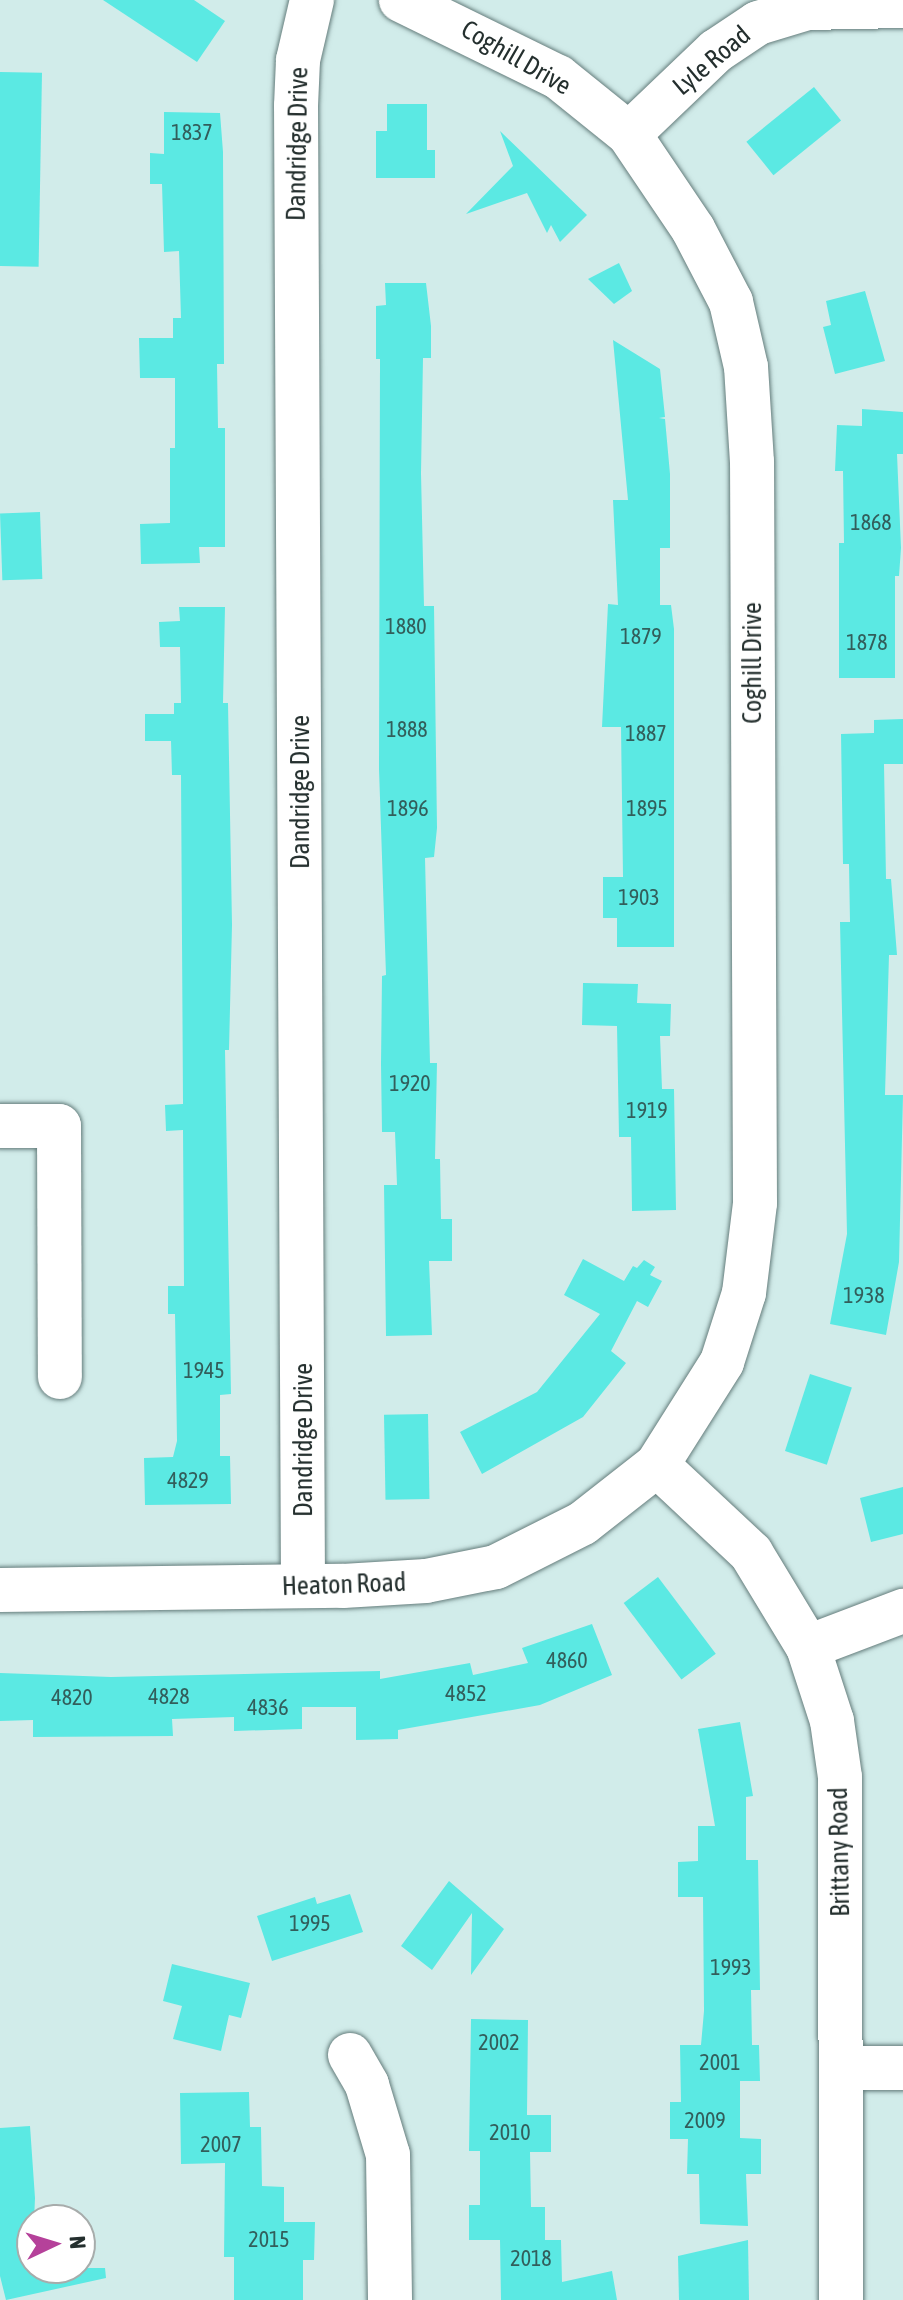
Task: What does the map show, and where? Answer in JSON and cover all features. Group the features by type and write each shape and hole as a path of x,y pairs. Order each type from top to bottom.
{"street":[{"name":"Dandridge Drive","path":"303,1586 296,106 298,60 312,0"},
{"name":"Coghill Drive","path":"401,0 558,77 629,134 693,229 731,302 746,367 752,462 755,1203 744,1293 722,1362 657,1465"},
{"name":"Lyle Road","path":"629,134 716,51 758,23 807,8 903,6"},
{"path":"0,1126 59,1126 60,1377"},
{"name":"Heaton Road","path":"0,1590 303,1586 426,1581 496,1567 583,1523 657,1465"},
{"name":"Brittany Road","path":"657,1465 751,1553 808,1647 832,1721 840,1777 841,2300"},
{"path":"808,1647 903,1611"},
{"path":"350,2055 367,2085 388,2155 390,2300"},
{"path":"842,2068 903,2068"}],"building":[{"path":"103,0 194,0 225,21 197,62"},
{"path":"0,72 42,73 39,267 0,266"},
{"path":"814,87 841,120 773,175 746,142"},
{"path":"387,104 427,104 427,150 435,150 435,178 376,178 376,131 387,131"},
{"path":"164,112 220,113 224,364 217,364 218,428 225,428 225,547 199,547 200,563 141,564 140,524 170,523 170,448 175,448 175,378 140,378 139,338 173,338 173,318 181,318 179,251 164,252 162,184 150,184 150,153 164,154"},
{"path":"500,131 587,215 560,242 551,225 547,233 527,193 466,214 513,166"},
{"path":"619,263 632,291 614,304 588,279"},
{"path":"385,283 426,283 431,326 431,358 423,358 421,473 424,606 434,606 437,828 434,857 425,858 430,1063 437,1063 435,1159 440,1159 441,1219 452,1219 452,1261 429,1261 432,1335 386,1336 384,1185 397,1185 395,1132 382,1132 381,1064 382,976 386,975 379,769 380,359 376,359 376,306 386,305"},
{"path":"865,291 885,361 835,374 823,327 831,325 826,301"},
{"path":"613,340 660,369 665,417 659,418 665,419 670,474 670,548 660,548 660,605 671,605 674,629 674,947 617,947 617,918 603,918 603,877 623,877 621,727 602,727 608,604 618,605 613,500 628,500"},
{"path":"862,409 903,412 903,454 897,454 901,548 899,576 895,576 895,678 839,678 839,543 844,543 843,471 835,471 837,425 862,426"},
{"path":"40,512 42,579 2,580 0,513"},
{"path":"179,607 225,607 223,703 228,703 232,925 229,1050 225,1050 231,1394 220,1395 220,1456 230,1456 231,1504 145,1505 144,1458 173,1457 177,1441 175,1314 168,1314 168,1286 184,1286 183,1130 166,1131 165,1105 183,1104 181,775 172,775 171,741 145,741 145,714 174,714 174,703 181,703 180,647 160,647 159,622 180,621"},
{"path":"903,719 903,764 884,764 886,879 891,879 897,955 889,955 885,1095 903,1095 899,1262 886,1335 830,1324 847,1234 840,922 850,922 849,864 843,864 841,734 874,733 874,720"},
{"path":"583,983 638,984 637,1003 671,1004 670,1036 660,1036 662,1089 674,1089 676,1210 632,1211 631,1137 619,1137 617,1026 582,1025"},
{"path":"583,1259 624,1281 633,1266 637,1268 644,1260 655,1267 650,1275 662,1281 648,1307 637,1301 611,1351 626,1363 583,1417 482,1474 460,1432 537,1392 600,1314 564,1295"},
{"path":"810,1374 852,1388 827,1465 785,1451"},
{"path":"428,1414 429,1499 385,1500 384,1415"},
{"path":"903,1487 903,1534 871,1542 860,1498"},
{"path":"658,1577 716,1654 681,1680 624,1603"},
{"path":"592,1624 612,1675 540,1705 398,1730 398,1739 356,1740 356,1707 302,1707 302,1729 234,1731 234,1717 172,1719 173,1736 33,1737 33,1720 0,1721 0,1673 111,1677 380,1671 380,1679 470,1663 473,1675 528,1663 522,1648"},
{"path":"740,1722 753,1796 746,1797 746,1860 758,1860 760,1990 751,1990 752,2045 759,2045 760,2081 740,2081 740,2138 761,2139 761,2174 746,2174 748,2226 700,2224 699,2174 687,2174 688,2139 670,2139 670,2102 681,2102 680,2045 701,2045 704,2011 703,1897 678,1897 678,1862 698,1861 698,1826 715,1826 698,1729"},
{"path":"449,1881 504,1929 471,1975 472,1913 432,1970 401,1946"},
{"path":"350,1894 363,1932 272,1961 257,1916 315,1897 317,1904"},
{"path":"172,1964 250,1983 241,2018 229,2015 221,2051 173,2039 182,2006 163,2001"},
{"path":"471,2019 528,2020 527,2115 551,2115 551,2152 530,2152 531,2207 545,2207 545,2240 561,2240 562,2282 612,2271 617,2300 501,2300 500,2240 469,2240 469,2205 480,2205 480,2151 469,2151"},
{"path":"249,2092 250,2127 261,2127 262,2186 284,2187 284,2222 315,2222 314,2260 303,2260 303,2300 234,2300 234,2257 224,2257 225,2163 181,2164 180,2093"},
{"path":"30,2126 35,2204 16,2204 16,2284 79,2284 6,2300 0,2276 0,2128"},
{"path":"748,2240 749,2300 679,2300 678,2256"},
{"path":"96,2268 105,2268 106,2278 96,2280"}]}
